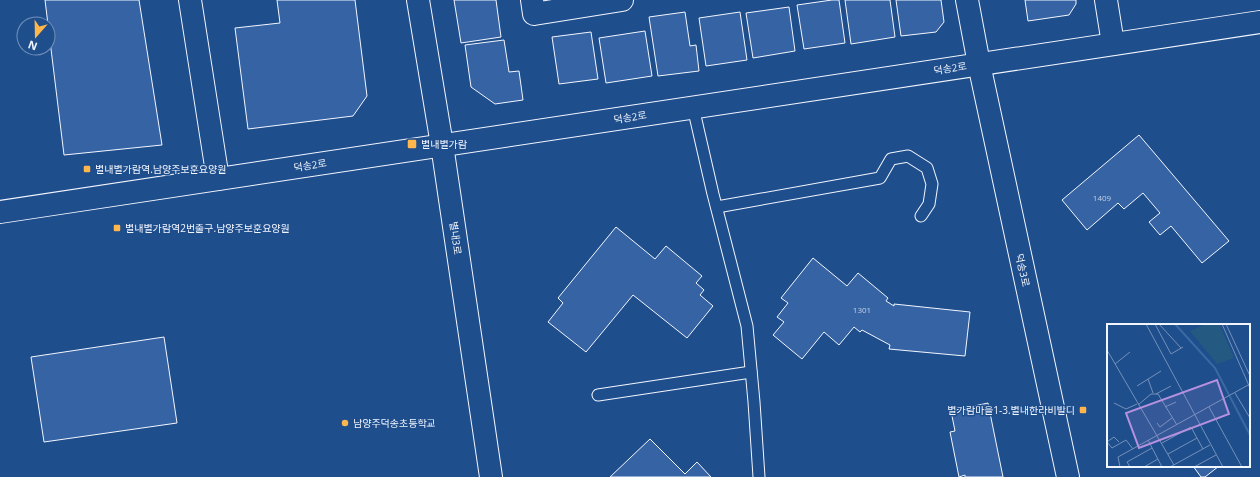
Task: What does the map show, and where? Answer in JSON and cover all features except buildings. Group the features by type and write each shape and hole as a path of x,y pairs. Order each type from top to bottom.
{"street":[{"path":"190,0 218,179"},
{"name":"별내3로","path":"418,0 442,145 491,477"},
{"path":"532,0 534,14 622,0"},
{"name":"덕송3로","path":"967,0 978,64 1068,477"},
{"path":"1106,0 1113,44"},
{"name":"덕송2로","path":"0,212 1260,22"}],"lane":[{"path":"693,107 747,326 759,477"},
{"path":"717,207 880,178 891,159 908,156 927,168 932,184 930,204 921,216"},
{"path":"598,395 751,372"}],"place":[{"name":"별내별가람","path":"412,144"},
{"name":"별내별가람역.남양주보훈요양원","path":"87,169"},
{"name":"별내별가람역2번출구.남양주보훈요양원","path":"117,228"},
{"name":"별가람마을1-3.별내한라비발디","path":"1083,410"},
{"name":"남양주덕송초등학교","path":"345,423"}]}
